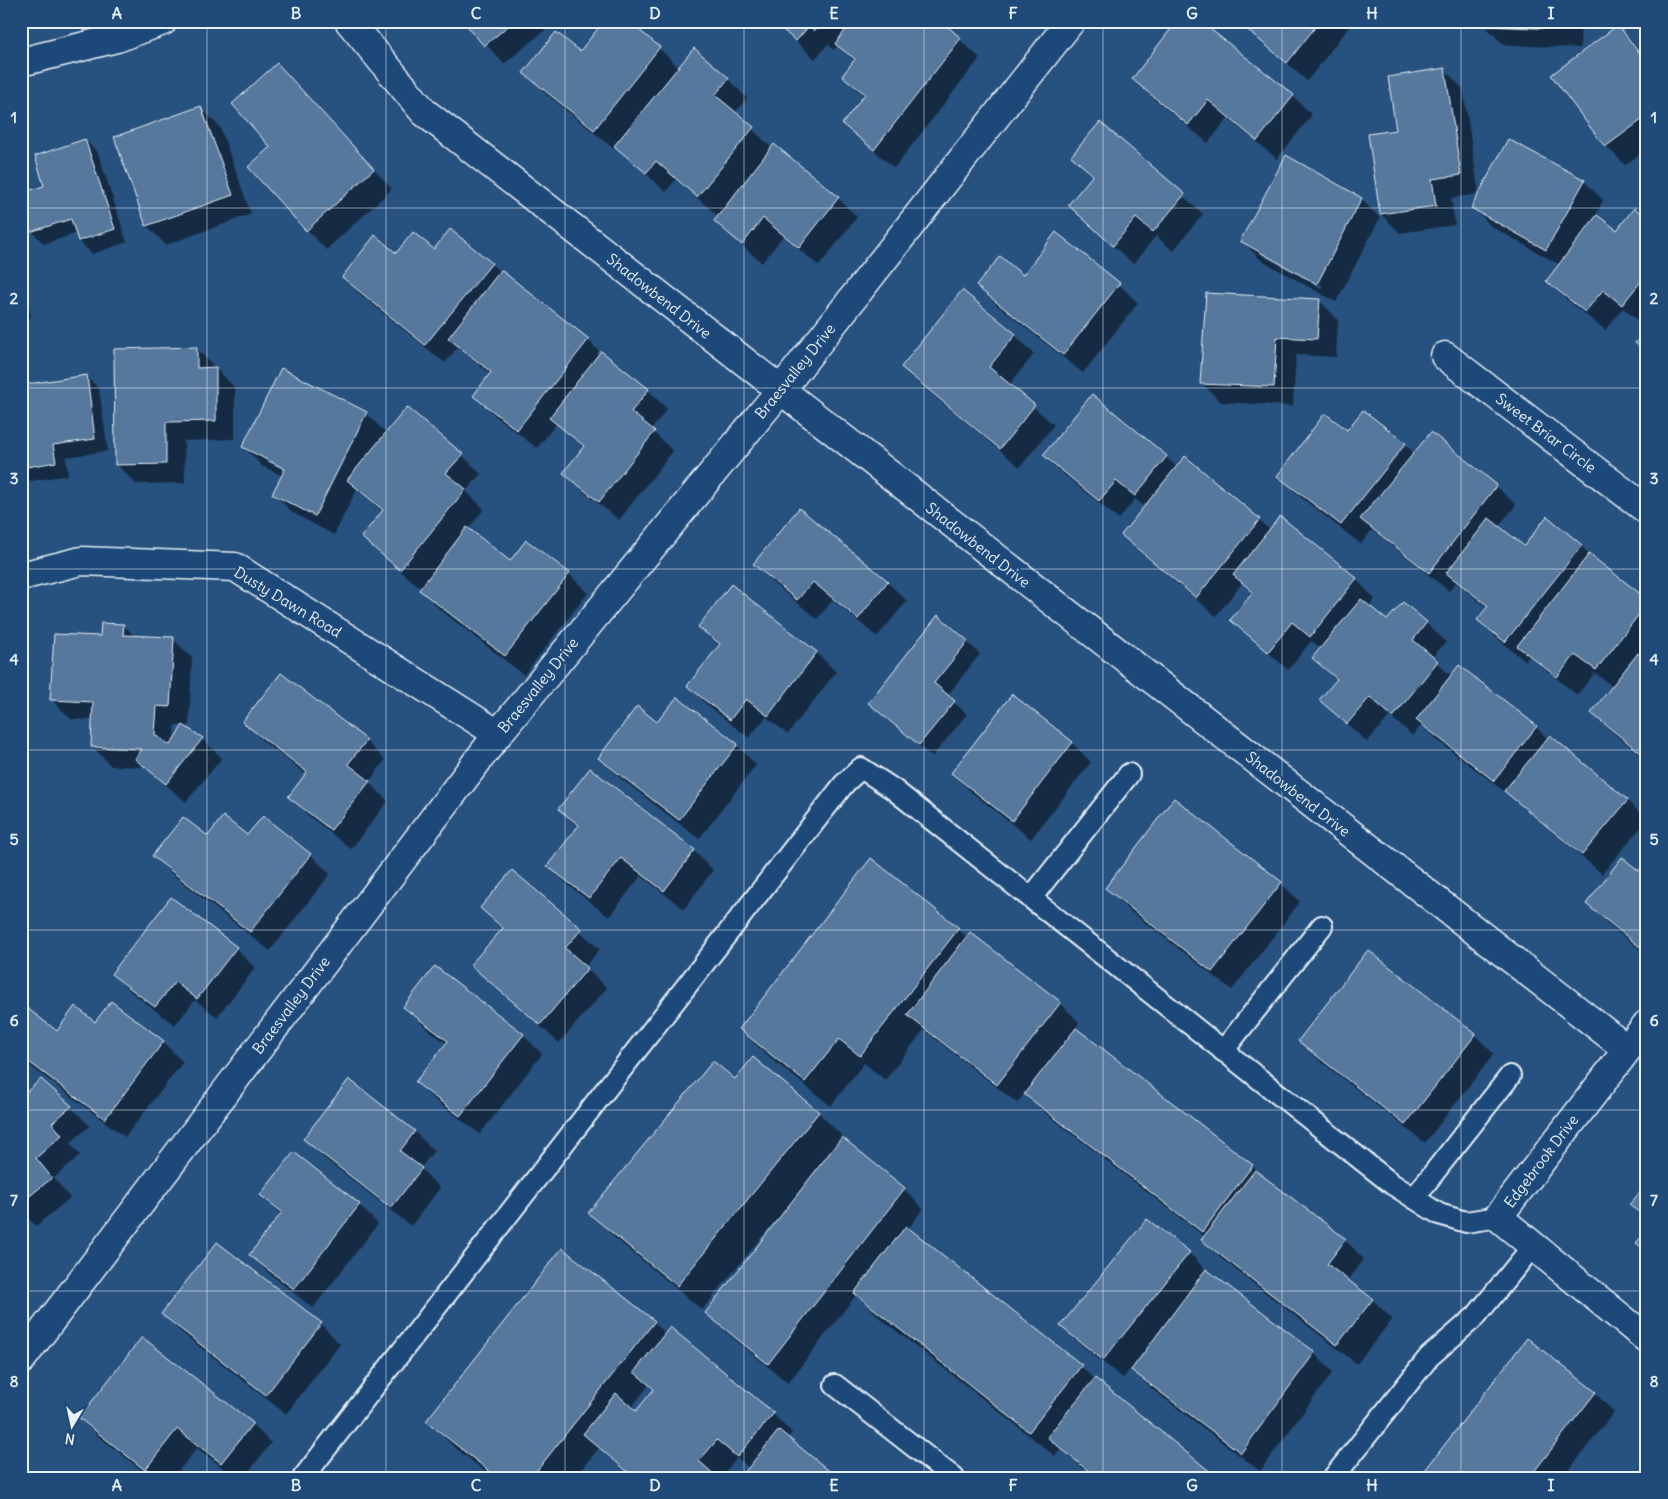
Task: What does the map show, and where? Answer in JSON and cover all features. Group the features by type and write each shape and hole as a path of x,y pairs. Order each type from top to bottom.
{"street":[{"path":"21,62 117,38 163,21"},
{"name":"Shadowbend Drive","path":"349,21 424,112 1626,1049"},
{"name":"Braesvalley Drive","path":"22,1359 498,734 780,391 1066,23"},
{"name":"Sweet Briar Circle","path":"1444,356 1647,510"},
{"name":"Dusty Dawn Road","path":"21,576 81,562 235,567 498,734"},
{"name":"Edgebrook Drive","path":"1647,1024 1498,1217 1647,1339"}],"lane":[{"path":"303,1478 844,784 860,768 865,769 893,789 1392,1184 1438,1214 1466,1222 1498,1217"},
{"path":"1031,898 1129,774"},
{"path":"1223,1051 1322,926"},
{"path":"1414,1198 1510,1076"},
{"path":"1333,1478 1429,1357 1476,1316 1533,1246"},
{"path":"834,1385 954,1478"}],"building":[{"path":"463,21 514,21 484,46"},
{"path":"604,21 628,21 660,47 594,130 523,73 556,32 580,51"},
{"path":"772,21 823,21 814,31 809,26 796,41"},
{"path":"852,21 941,21 961,38 874,150 842,124 865,94 842,76 855,59 835,44"},
{"path":"1177,21 1200,21 1294,95 1257,141 1208,100 1188,125 1132,79"},
{"path":"1249,21 1320,21 1287,63 1244,27"},
{"path":"1484,21 1562,21 1562,29 1484,26"},
{"path":"1618,25 1647,63 1647,116 1605,147 1551,75"},
{"path":"694,48 729,78 715,95 754,127 697,197 656,161 646,173 614,146"},
{"path":"277,63 374,169 306,231 248,167 270,147 232,104"},
{"path":"1445,68 1461,175 1432,179 1436,206 1380,214 1368,134 1396,130 1388,77"},
{"path":"201,106 233,195 146,226 114,137"},
{"path":"1100,122 1185,194 1153,232 1136,218 1113,246 1068,205 1093,175 1071,156"},
{"path":"85,139 115,229 78,241 71,219 30,232 21,203 21,193 44,186 35,156"},
{"path":"1508,139 1585,180 1546,250 1471,208"},
{"path":"774,144 839,197 799,248 763,218 742,245 714,221"},
{"path":"1286,155 1362,198 1317,284 1240,241"},
{"path":"1634,208 1647,218 1647,274 1622,305 1603,290 1585,312 1546,281 1597,215 1617,230"},
{"path":"450,229 492,263 425,345 342,277 375,235 396,253 413,232 434,249"},
{"path":"1056,232 1120,283 1063,355 976,286 1000,256 1023,275"},
{"path":"501,270 589,339 517,430 473,396 491,372 448,338"},
{"path":"962,290 1016,334 989,367 1035,405 1000,449 901,367"},
{"path":"1206,293 1320,299 1317,339 1277,337 1274,387 1200,384"},
{"path":"1647,328 1647,352 1635,343"},
{"path":"197,347 197,368 216,367 216,421 166,422 166,464 115,465 114,349"},
{"path":"601,351 649,389 631,412 655,431 599,502 563,473 584,446 549,418"},
{"path":"281,368 367,412 315,516 272,494 285,469 242,447"},
{"path":"87,375 95,439 53,445 56,462 21,468 21,385"},
{"path":"1092,394 1167,456 1135,496 1116,481 1099,501 1043,455"},
{"path":"407,407 463,454 446,473 466,489 400,570 361,537 383,510 347,480"},
{"path":"1363,410 1406,443 1341,525 1277,476 1325,413 1347,430"},
{"path":"1431,432 1497,485 1429,573 1360,519"},
{"path":"1185,456 1260,519 1196,598 1121,535"},
{"path":"799,508 888,581 858,619 813,582 797,600 753,564"},
{"path":"1280,516 1357,578 1310,637 1292,622 1268,652 1230,620 1253,592 1233,575"},
{"path":"1547,516 1582,545 1505,642 1477,620 1488,606 1446,573 1489,518 1524,546"},
{"path":"467,527 510,561 526,540 570,573 505,656 419,590"},
{"path":"1589,554 1647,599 1647,604 1596,670 1575,655 1557,677 1517,646"},
{"path":"731,584 817,652 768,716 746,699 730,720 687,686 720,644 698,627"},
{"path":"1361,599 1387,620 1403,602 1427,622 1413,640 1438,661 1393,717 1370,697 1347,724 1319,700 1337,679 1312,658"},
{"path":"938,615 968,641 934,683 955,701 919,745 868,703"},
{"path":"101,623 124,624 123,635 174,637 170,707 157,706 155,735 170,745 183,725 203,738 166,784 135,759 142,749 91,747 93,702 50,700 54,634 100,636"},
{"path":"1638,653 1647,660 1647,758 1591,713"},
{"path":"1459,665 1537,726 1494,781 1416,720"},
{"path":"281,673 367,740 348,764 370,781 331,830 288,797 307,772 242,722"},
{"path":"1012,694 1073,742 1012,821 951,773"},
{"path":"677,697 738,744 679,820 598,758 637,706 657,722"},
{"path":"1550,735 1628,800 1582,855 1504,791"},
{"path":"590,768 695,850 664,891 621,858 589,898 547,866 579,825 558,809"},
{"path":"1174,798 1282,882 1212,972 1105,888"},
{"path":"223,816 247,835 263,816 311,854 250,932 152,856 183,817 208,836"},
{"path":"1622,857 1639,871 1647,860 1647,938 1640,947 1586,904"},
{"path":"871,858 959,928 860,1056 839,1039 805,1082 739,1029"},
{"path":"512,870 582,929 565,948 588,968 540,1025 470,965 503,928 480,908"},
{"path":"171,897 237,947 197,999 175,982 155,1007 111,974"},
{"path":"970,932 1061,1002 997,1085 907,1015"},
{"path":"1368,950 1476,1034 1405,1125 1298,1041"},
{"path":"435,966 524,1034 460,1116 415,1082 448,1041 403,1007"},
{"path":"111,1001 164,1041 105,1119 21,1056 21,1016 27,1008 57,1031 75,1006 95,1022"},
{"path":"1076,1028 1253,1165 1202,1232 1024,1094"},
{"path":"753,1057 819,1112 677,1286 588,1213 713,1061 735,1079"},
{"path":"41,1079 72,1106 52,1123 62,1135 36,1158 52,1178 21,1203 21,1093 23,1095"},
{"path":"349,1079 415,1131 400,1151 422,1168 391,1208 303,1139"},
{"path":"842,1137 905,1188 768,1364 705,1313"},
{"path":"294,1152 360,1204 294,1289 249,1255 282,1212 260,1195"},
{"path":"1255,1170 1346,1239 1327,1264 1373,1299 1337,1345 1201,1240"},
{"path":"1647,1184 1647,1218 1629,1205"},
{"path":"1147,1219 1190,1252 1103,1360 1060,1326"},
{"path":"906,1226 1082,1365 1029,1432 854,1293"},
{"path":"1647,1230 1647,1251 1636,1243"},
{"path":"217,1242 322,1323 266,1395 161,1314"},
{"path":"562,1248 655,1321 531,1478 498,1478 426,1421"},
{"path":"1206,1269 1315,1352 1241,1453 1131,1370"},
{"path":"670,1327 774,1413 737,1457 717,1440 699,1461 718,1478 635,1478 583,1434 616,1393 636,1411 654,1389 634,1372"},
{"path":"142,1337 253,1423 221,1463 177,1429 145,1470 79,1418"},
{"path":"1527,1338 1596,1392 1529,1478 1419,1478"},
{"path":"1095,1378 1218,1478 1097,1478 1047,1437"},
{"path":"779,1430 838,1478 740,1478"}]}
